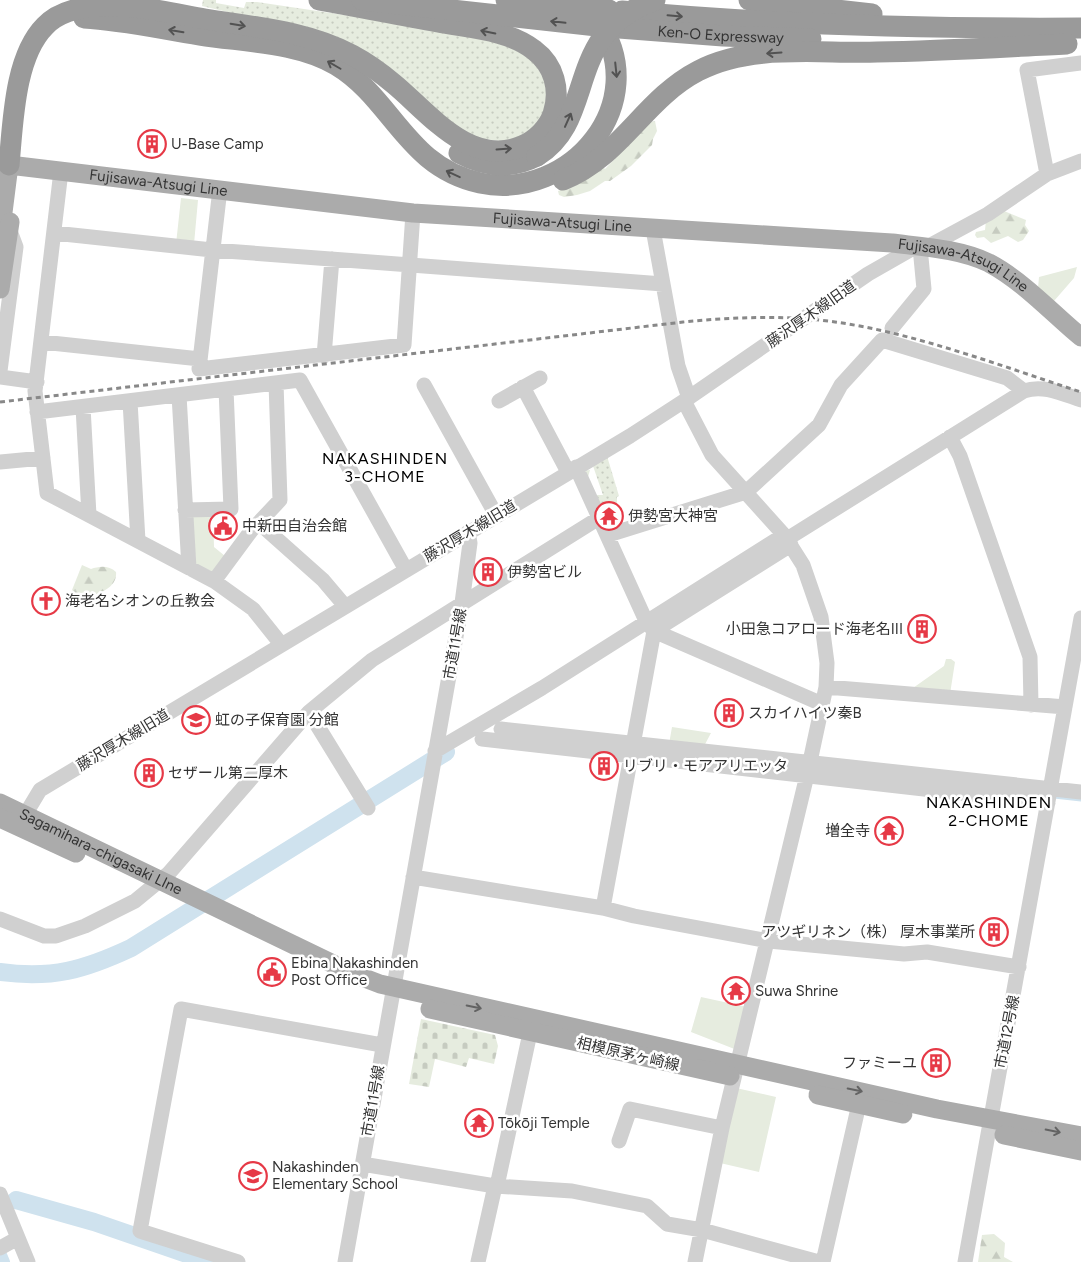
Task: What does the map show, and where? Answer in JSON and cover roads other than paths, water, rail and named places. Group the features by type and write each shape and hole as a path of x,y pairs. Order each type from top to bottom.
{"highway":[{"path":"9,165 16,102 28,51 35,36 46,24 64,12 100,6 136,7 296,35 337,48 380,73 452,134 476,146 509,150 527,144 549,122 554,112 556,92 552,72 533,49 514,39 491,33 319,0"},
{"name":"Ken-O Expressway","path":"362,0 560,23 723,36 768,30 1081,28"},
{"name":"Ken-O Expressway","path":"506,0 768,30 1074,44"},
{"path":"482,183 512,185 549,176 581,154 591,144 606,121 612,107 617,80 614,53 597,19 576,0"},
{"path":"380,73 440,137 465,156 480,162 500,166 520,164 537,156 552,145 563,130 587,63 600,41 628,13 655,0"},
{"path":"748,0 919,19 1081,23"},
{"path":"9,165 38,52 48,36 58,27 70,21 84,18 285,48 321,58 335,65 358,83 409,141 431,161 456,176 515,189 542,186 556,182 591,166 613,148 665,94 685,79 713,64 776,53 877,52 1074,44"}],"main road":[{"name":"Fujisawa-Atsugi Line","path":"9,165 413,213 921,247 961,254 988,263 1009,276 1081,337"},
{"path":"0,289 9,165"},
{"name":"Sagamihara-chigasaki LIne","path":"0,803 25,814 202,906"},
{"name":"Sagamihara-chigasaki LIne","path":"0,818 157,884"},
{"name":"相模原茅ヶ崎線","path":"202,906 348,984 989,1126 1081,1151"},
{"name":"相模原茅ヶ崎線","path":"392,994 530,1033 735,1071 859,1104 989,1126 1081,1136"}],"street":[{"path":"1046,174 1027,70 1081,63"},
{"name":"藤沢厚木線旧道","path":"25,814 40,790 687,400 868,274 988,214 1046,174 1081,161"},
{"path":"60,172 37,382 37,412 47,493 214,580 253,609 281,644"},
{"path":"220,189 199,369 324,356 404,345 413,213"},
{"path":"653,229 678,366 687,400 712,455 787,540 809,579 821,617 827,663 826,687 808,769 769,941 735,1071 695,1262"},
{"path":"0,371 16,247 4,233"},
{"path":"54,233 212,250 663,284"},
{"path":"892,328 924,289 921,247"},
{"path":"324,356 332,259"},
{"path":"608,535 746,492 819,425 842,385 882,340 1007,378 1024,391"},
{"path":"42,342 200,359"},
{"path":"0,377 37,382"},
{"path":"498,400 540,378"},
{"path":"37,412 300,380 406,570"},
{"path":"214,580 259,523 280,500 276,383"},
{"path":"424,385 496,516"},
{"path":"523,387 599,518 650,626 633,750 603,908"},
{"path":"434,757 542,688 650,626 1024,391 1038,388 1081,400"},
{"path":"185,510 231,509 226,389"},
{"path":"178,395 189,568"},
{"path":"130,401 138,541"},
{"path":"83,407 89,515"},
{"path":"950,437 960,456 1030,657 1031,705"},
{"path":"0,462 43,458"},
{"path":"0,919 44,936 56,936 85,926 135,901 157,884 309,712 372,660 599,518"},
{"path":"259,523 324,580 345,606"},
{"name":"市道11号線","path":"345,1262 382,1045 462,603 470,543 468,532"},
{"name":"市道12号線","path":"965,1262 1081,618"},
{"path":"650,626 822,704"},
{"path":"826,687 1065,707"},
{"path":"309,712 366,804"},
{"path":"501,729 633,750"},
{"path":"482,739 633,750 1049,797 1081,792"},
{"path":"413,877 603,908 634,916 769,941 904,954 927,952 1019,967"},
{"path":"238,1262 140,1231 181,1009 382,1045"},
{"path":"478,1262 530,1033"},
{"path":"823,1262 859,1104"},
{"path":"619,1141 630,1109 722,1128"},
{"path":"362,1164 496,1186 572,1191 647,1206 667,1224 702,1230 819,1262"},
{"path":"0,1194 8,1243 28,1262"}],"waterway":[{"path":"0,972 36,974 67,971 98,962 131,948 446,752"},
{"path":"1054,797 1081,800"},
{"path":"16,1200 94,1222 210,1262"},
{"path":"0,1250 5,1262"}],"railway":[{"path":"0,402 683,322 759,318 797,318 835,322 896,334 928,342 1081,392"}],"place":[{"name":"U-Base Camp","path":"152,144"},
{"name":"伊勢宮大神宮","path":"609,516"},
{"name":"中新田自治会館","path":"223,526"},
{"name":"伊勢宮ビル","path":"488,572"},
{"name":"海老名シオンの丘教会","path":"46,601"},
{"name":"小田急コアロード海老名III","path":"922,629"},
{"name":"スカイハイツ秦B","path":"729,713"},
{"name":"虹の子保育園 分館","path":"196,720"},
{"name":"リブリ・モアアリエッタ","path":"604,766"},
{"name":"セザール第二厚木","path":"149,773"},
{"name":"増全寺","path":"889,831"},
{"name":"アツギリネン（株） 厚木事業所","path":"994,932"},
{"name":"Ebina Nakashinden Post Office","path":"272,972"},
{"name":"Suwa Shrine","path":"736,991"},
{"name":"ファミーユ","path":"936,1063"},
{"name":"Tōkōji Temple","path":"479,1123"},
{"name":"Nakashinden Elementary School","path":"253,1176"}],"district":[{"name":"NAKASHINDEN 3-CHOME","path":"385,467"},
{"name":"NAKASHINDEN 2-CHOME","path":"989,811"}]}
